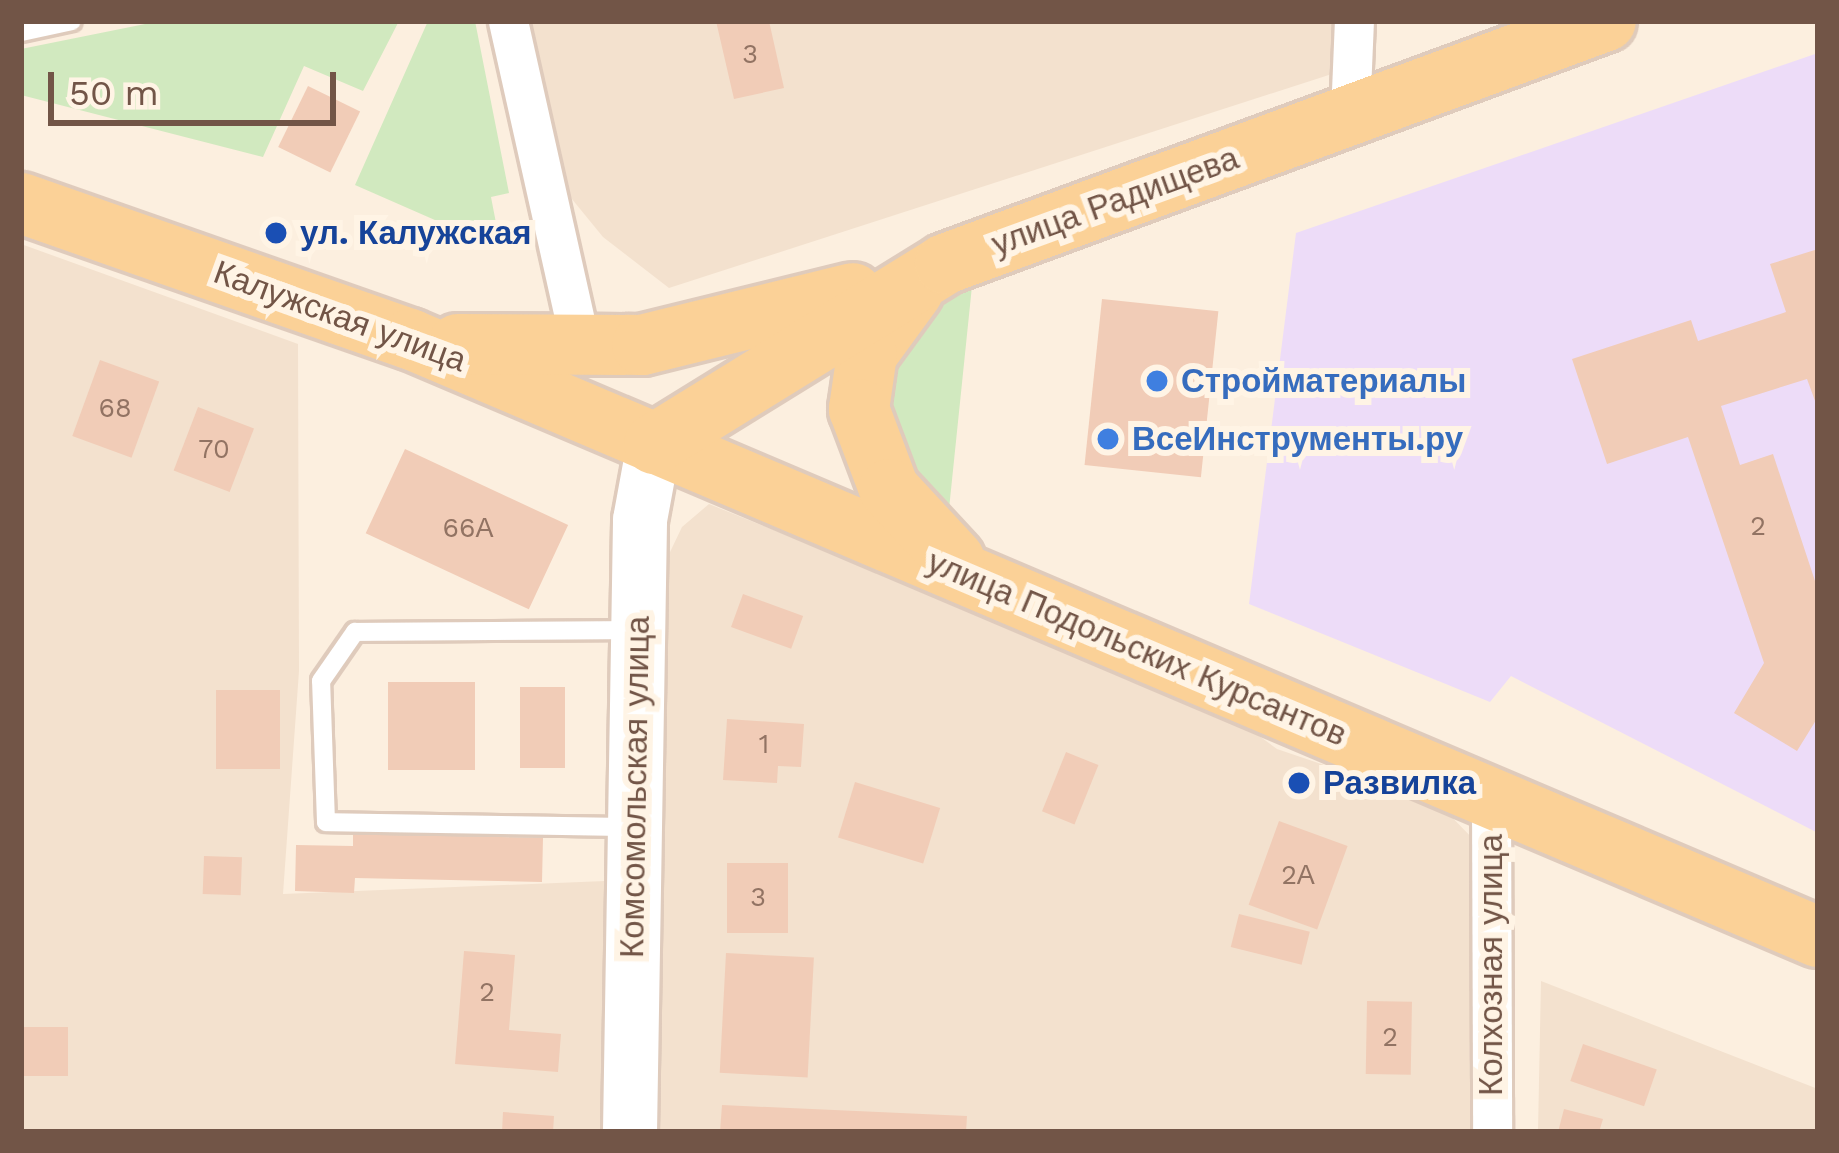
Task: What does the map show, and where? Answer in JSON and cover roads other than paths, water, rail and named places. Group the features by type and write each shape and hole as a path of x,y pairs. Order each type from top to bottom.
{"main road":[{"name":"улица Радищева","path":"654,444 945,264 1606,21"},
{"name":"Калужская улица","path":"21,203 410,339 654,444"},
{"path":"410,339 580,348 696,335 945,264"},
{"path":"945,264 884,322 860,376 859,409 874,466 906,513 995,587"},
{"name":"улица Подольских Курсантов","path":"654,444 1818,938"}],"street":[{"path":"508,21 580,348"},
{"path":"1350,115 1354,21"},
{"name":"Комсомольская улица","path":"630,1132 638,629 654,444"},
{"name":"Колхозная улица","path":"1491,798 1492,1132"}],"lane":[{"path":"21,32 72,21"},
{"path":"635,827 326,822 321,681 355,632 638,629"}],"place":[{"name":"ул. Калужская","path":"276,233"},
{"name":"Стройматериалы","path":"1157,381"},
{"name":"ВсеИнструменты.ру","path":"1108,439"},
{"name":"Развилка","path":"1299,783"}]}
